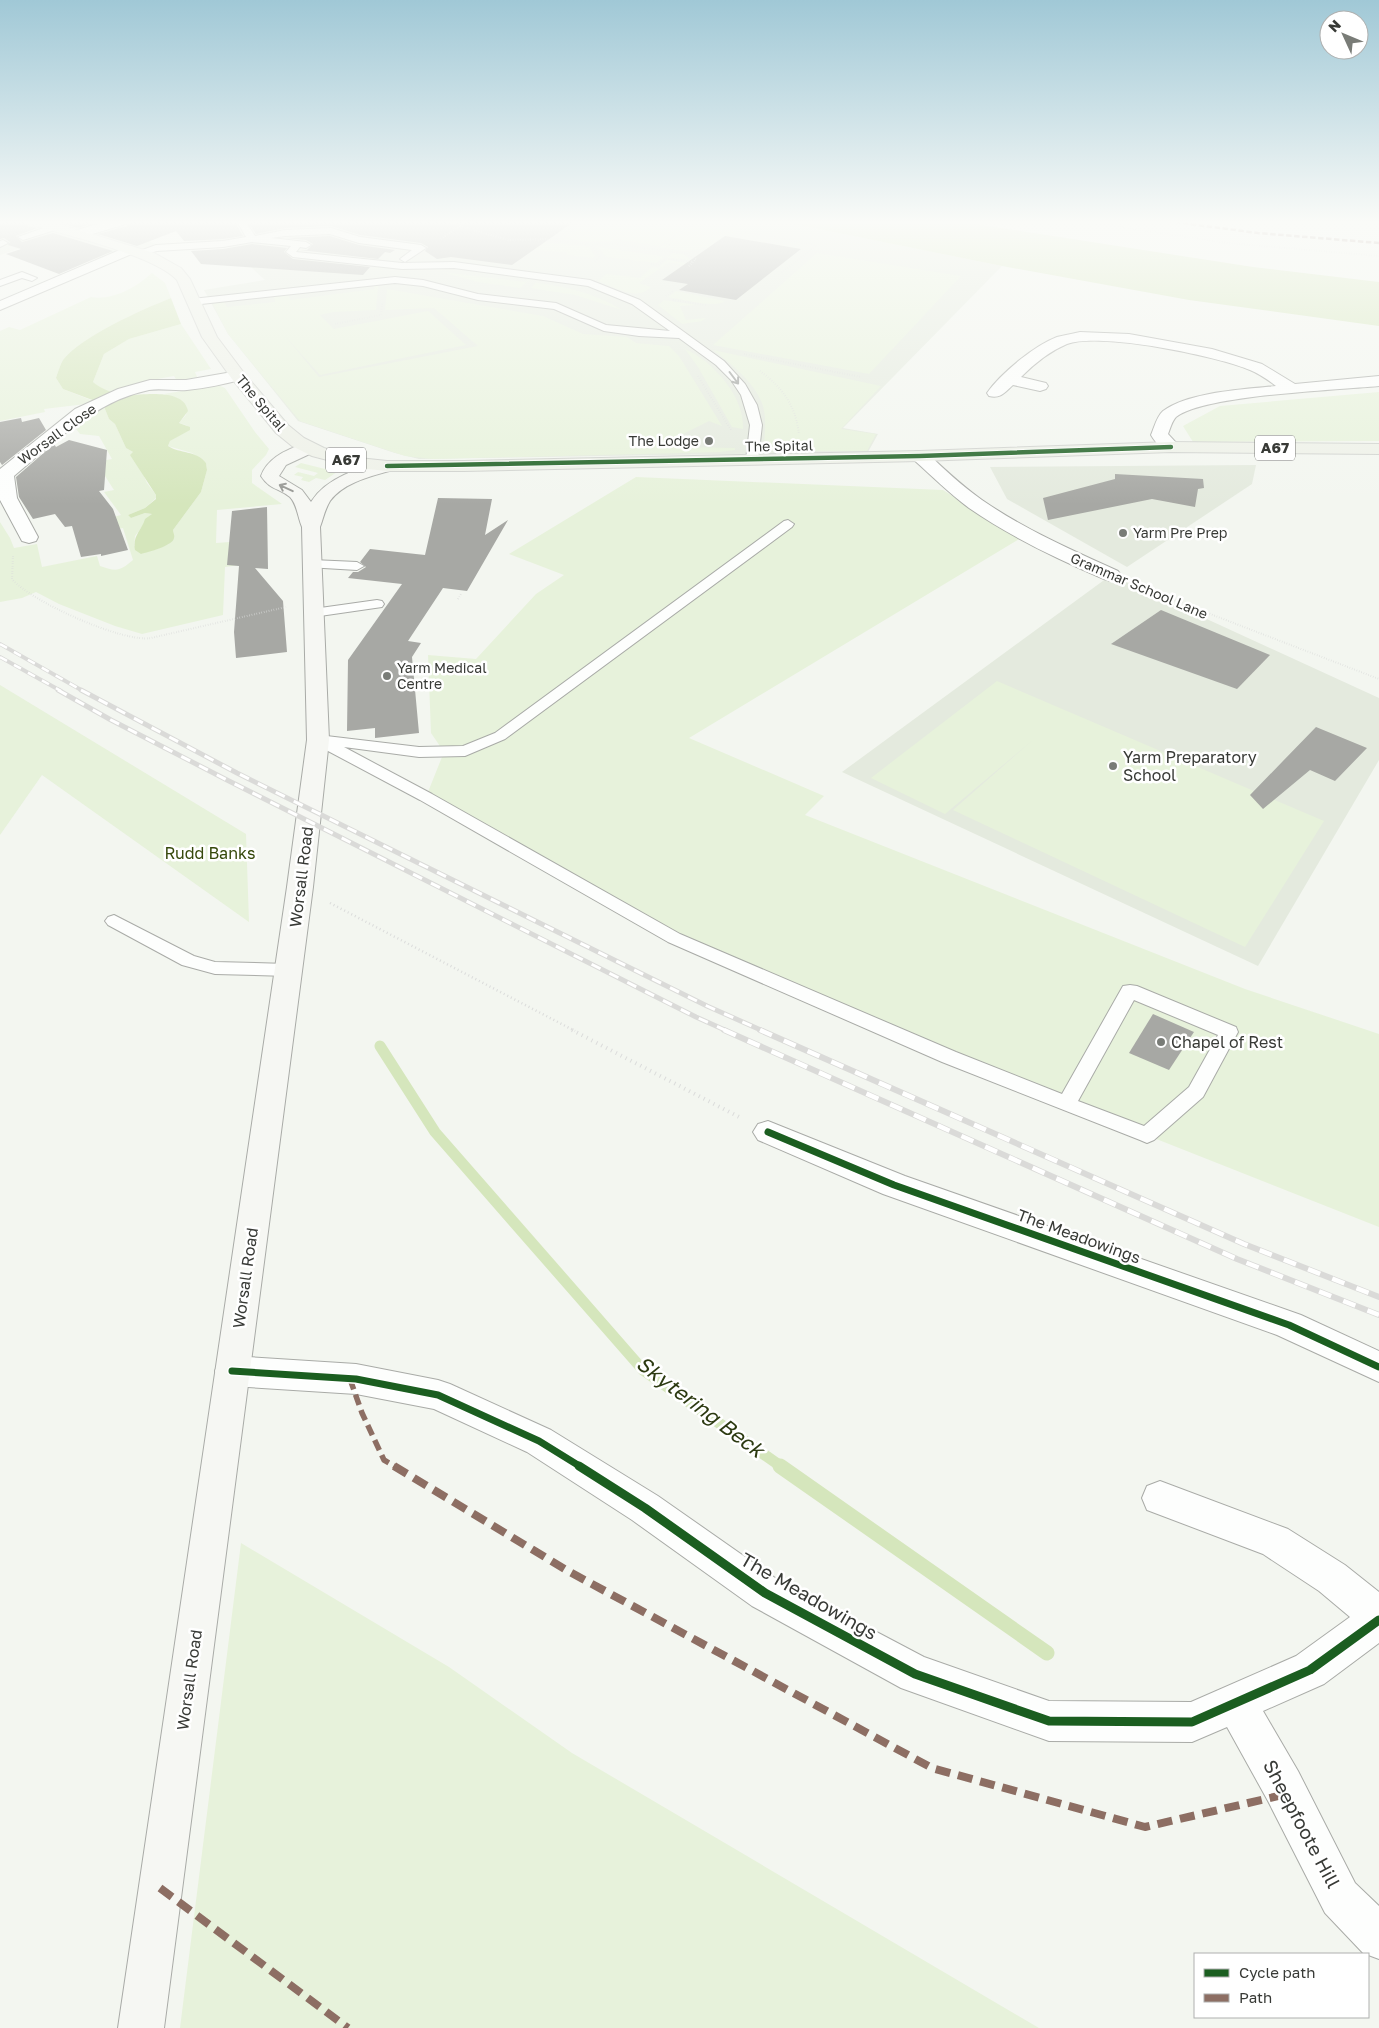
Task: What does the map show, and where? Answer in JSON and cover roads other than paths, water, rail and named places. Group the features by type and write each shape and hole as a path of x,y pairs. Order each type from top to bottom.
{"main road":[{"name":"The Spital","path":"199,316 205,329 238,376 285,432 308,448 342,460 387,466 920,456 1171,447 1379,449"},
{"name":"Worsall Road","path":"141,2028 300,888 318,740 303,609 312,564 311,527 299,497 293,491 274,482 270,476 274,466 308,448"},
{"name":"Worsall Road","path":"311,527 320,503 328,493 350,480 387,466"}],"street":[{"path":"995,393 1037,354 1065,340 1086,336 1128,339 1205,352 1254,365 1291,389"},
{"name":"Worsall Close","path":"30,537 12,508 4,485 5,474 74,418 96,404 124,392 155,384 190,384 238,376"},
{"path":"1010,379 1040,386"},
{"path":"1171,447 1159,435 1168,414 1192,403 1242,394 1379,381"},
{"name":"Grammar School Lane","path":"920,456 957,490 1001,520 1054,550 1111,576"},
{"name":"The Meadowings","path":"768,1132 894,1185 1289,1325 1379,1368"},
{"name":"The Meadowings","path":"232,1371 356,1379 438,1395 539,1440 645,1508 765,1593 915,1674 1049,1721 1192,1722 1310,1670 1379,1618"},
{"path":"1160,1498 1275,1541 1332,1578 1379,1618"},
{"name":"Sheepfoote Hill","path":"1236,1703 1283,1786 1340,1898 1379,1937"}],"lane":[{"path":"577,316 604,328 639,333 681,335"},
{"path":"655,316 726,368 750,401 755,414 756,436 745,460"},
{"path":"318,740 419,752 436,752 465,751 500,736 788,524"},
{"path":"312,564 357,566"},
{"path":"303,609 377,604"},
{"path":"318,740 426,797 674,938 949,1057 1066,1104 1146,1135 1196,1092 1229,1032 1130,991 1066,1104"},
{"path":"114,921 188,961 215,968 288,970"}],"waterway":[{"name":"Skytering Beck","path":"380,1046 435,1132 643,1370 782,1467"},
{"name":"Skytering Beck","path":"780,1466 1047,1653"}],"railway":[{"path":"0,644 83,691"},
{"path":"0,657 61,691"},
{"path":"58,690 111,720 227,780 727,1031"},
{"path":"81,690 237,773 707,1006 763,1031"},
{"path":"724,1030 1237,1259 1379,1315"},
{"path":"760,1030 1244,1244 1379,1297"}],"place":[{"name":"The Lodge","path":"709,441"},
{"name":"Yarm Pre Prep","path":"1123,533"},
{"name":"Yarm Medical Centre","path":"387,676"},
{"name":"Yarm Preparatory School","path":"1113,766"},
{"name":"Chapel of Rest","path":"1161,1042"}],"park label":[{"name":"Rudd Banks","path":"210,853"}]}
